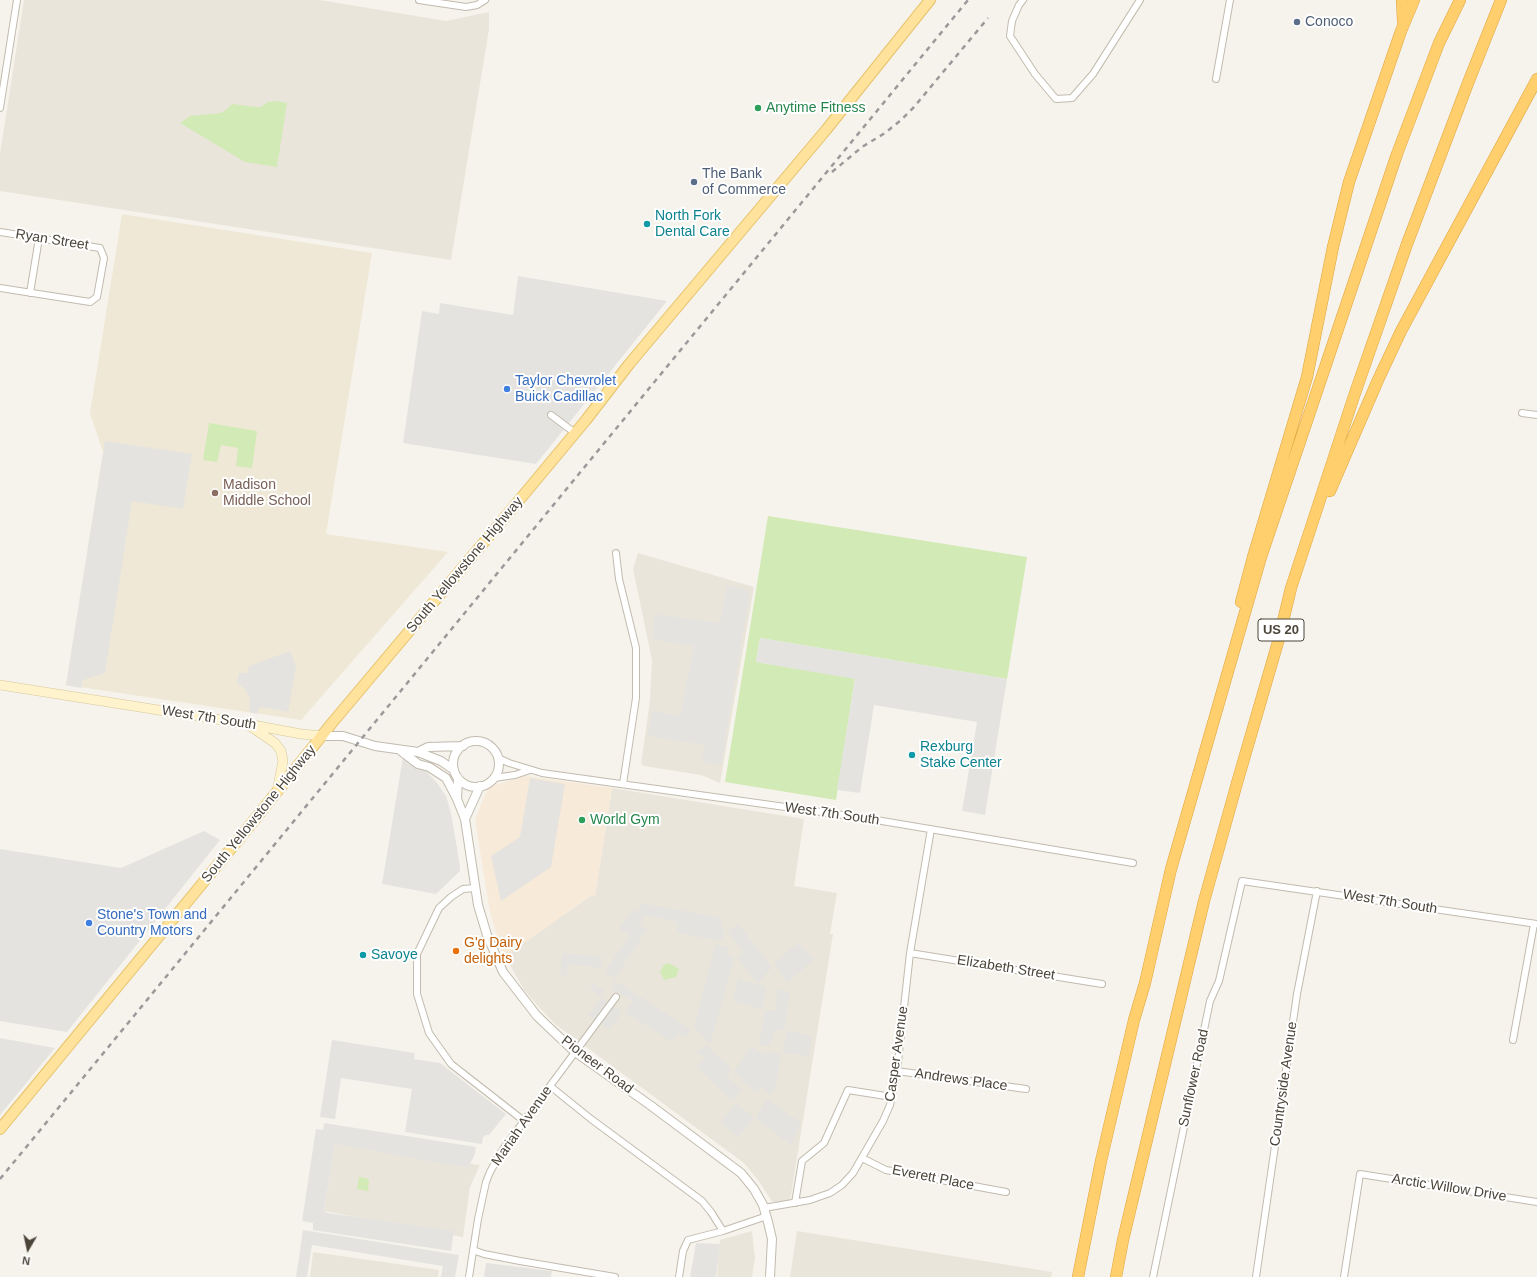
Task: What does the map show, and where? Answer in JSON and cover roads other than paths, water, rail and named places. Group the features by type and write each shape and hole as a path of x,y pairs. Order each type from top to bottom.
{"highway":[{"path":"1400,31 1403,13 1402,0"},
{"path":"1217,710 1233,633 1253,558 1307,377 1333,247 1343,206 1400,31 1414,0"},
{"name":"US 20","path":"1078,1277 1101,1161 1134,1020 1145,983 1172,869 1261,557 1397,154 1439,43 1460,0"},
{"name":"US 20","path":"1116,1277 1127,1224 1204,902 1236,783 1278,642 1291,588 1354,396 1407,244 1501,0"},
{"path":"1291,588 1336,477 1389,355 1537,79"}],"main road":[{"name":"South Yellowstone Highway","path":"0,1129 575,432 630,363 816,142 930,0"},
{"name":"West 7th South","path":"0,685 301,734 323,736"},
{"path":"247,724 275,743 281,751 283,761 277,793"}],"street":[{"path":"0,108 17,0"},
{"path":"419,0 466,7 478,5 485,0"},
{"path":"1023,0 1019,5 1012,21 1010,36 1035,74 1056,99 1072,98 1093,74 1140,0"},
{"path":"1216,79 1230,0"},
{"name":"Ryan Street","path":"0,232 100,248 104,258 97,297 90,302 30,293"},
{"path":"0,288 30,293 39,238"},
{"path":"1522,413 1537,415"},
{"path":"551,415 575,432"},
{"path":"616,553 620,579 636,648 636,698 623,784"},
{"name":"West 7th South","path":"323,736 343,736 375,746 418,752 441,761 454,770"},
{"path":"474,741 488,745 494,750 498,758 498,772 489,783 480,786 475,787 468,785 458,778 454,770 453,762 455,754 463,746 474,741"},
{"name":"West 7th South","path":"418,752 428,747 463,746"},
{"path":"401,750 418,764 429,766 446,778 457,799"},
{"name":"West 7th South","path":"498,758 530,770 864,818 1133,863"},
{"name":"West 7th South","path":"494,778 515,776 530,770"},
{"name":"Pioneer Road","path":"458,778 457,799 465,819 478,905 487,936 503,972 537,1016 575,1052 650,1104 741,1173 754,1189 766,1212 772,1239 770,1277"},
{"path":"465,819 480,786"},
{"name":"Casper Avenue","path":"679,1277 682,1251 688,1240 723,1232 766,1212 830,1193 842,1185 853,1173 883,1121 890,1105 897,1071 910,953 931,829"},
{"name":"West 7th South","path":"1242,881 1536,924"},
{"name":"Sunflower Road","path":"1153,1277 1210,1001 1219,981 1242,881"},
{"path":"476,888 463,889 439,908 417,954 417,994 429,1033 451,1064 524,1121"},
{"name":"Countryside Avenue","path":"1256,1277 1296,994 1317,891"},
{"path":"1513,1040 1536,924"},
{"name":"Elizabeth Street","path":"910,953 1102,984"},
{"name":"Mariah Avenue","path":"469,1277 486,1182 501,1152 616,997"},
{"name":"Andrews Place","path":"897,1071 1026,1089"},
{"path":"550,1086 591,1119 702,1201 711,1212 723,1232"},
{"path":"795,1203 802,1161 824,1143 848,1090 892,1097"},
{"name":"Everett Place","path":"862,1158 886,1170 1006,1192"},
{"name":"Arctic Willow Drive","path":"1344,1277 1360,1174 1537,1202"},
{"path":"473,1250 484,1254 520,1261 615,1277"}],"railway":[{"path":"0,1179 968,0"},
{"path":"832,172 862,147 885,133 901,120 914,107 988,18"}],"place":[{"name":"Conoco","path":"1297,22"},
{"name":"Anytime Fitness","path":"758,108"},
{"name":"The Bank of Commerce","path":"694,182"},
{"name":"North Fork Dental Care","path":"647,224"},
{"name":"Taylor Chevrolet Buick Cadillac","path":"507,389"},
{"name":"Madison Middle School","path":"215,493"},
{"name":"Rexburg Stake Center","path":"912,755"},
{"name":"World Gym","path":"582,820"},
{"name":"Stone's Town and Country Motors","path":"89,923"},
{"name":"G'g Dairy delights","path":"456,951"},
{"name":"Savoye","path":"363,955"}]}
